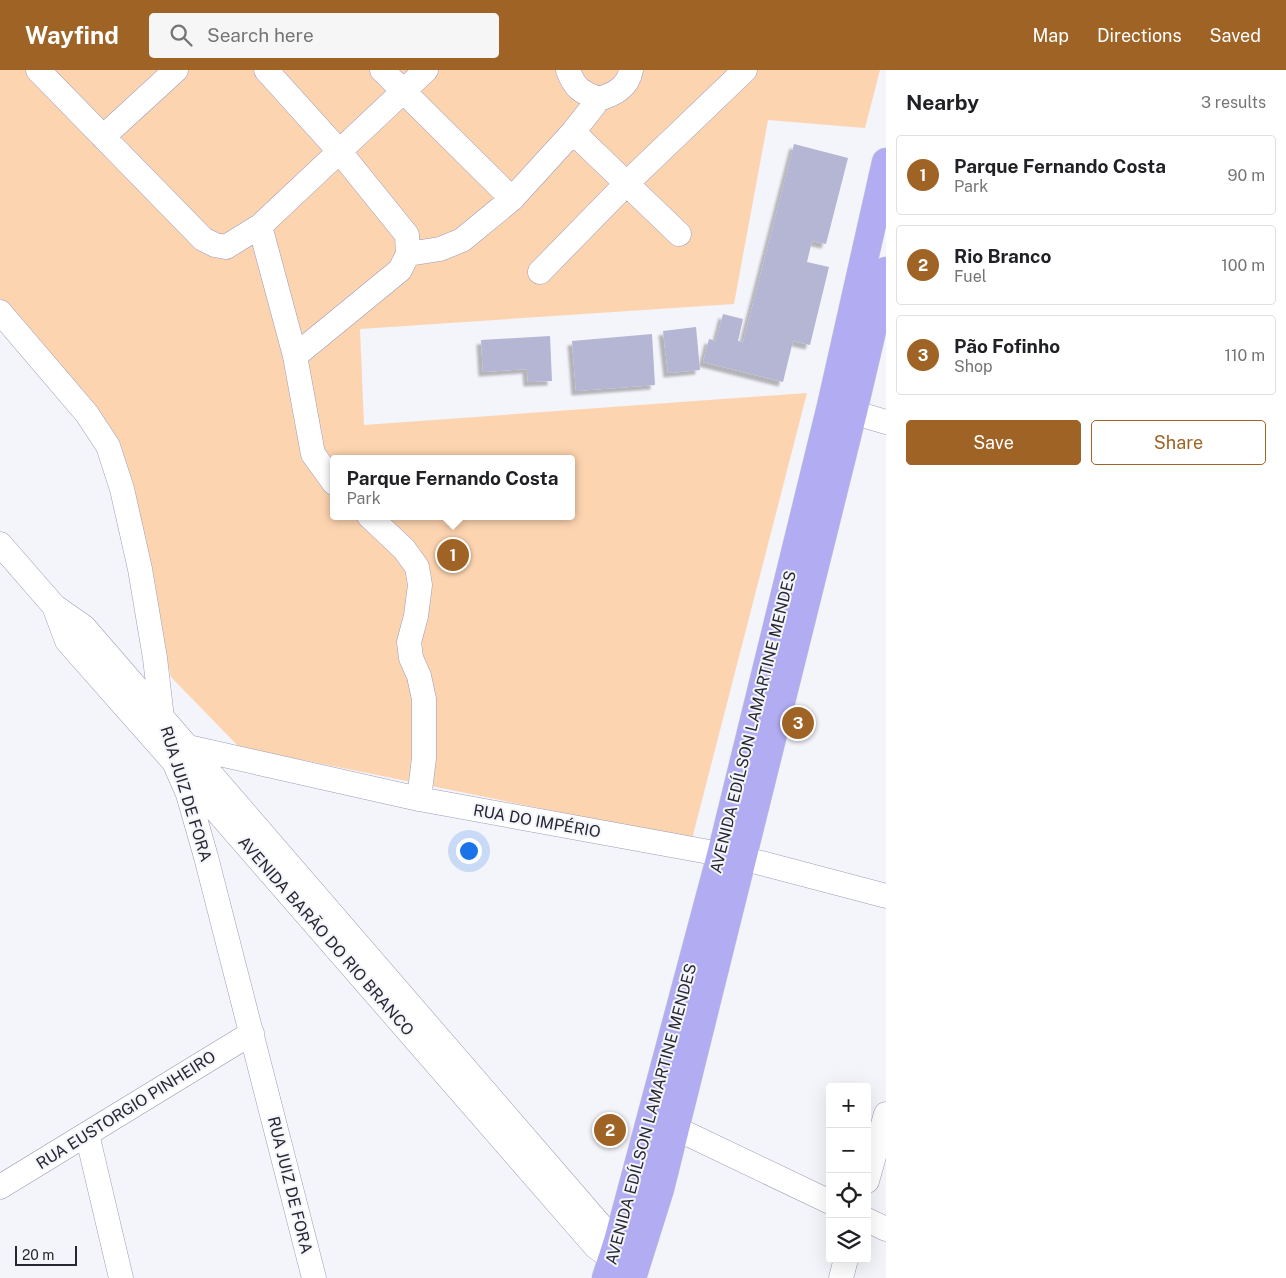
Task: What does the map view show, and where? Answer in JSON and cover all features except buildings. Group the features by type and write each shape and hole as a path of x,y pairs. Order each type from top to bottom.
{"main road":[{"name":"AVENIDA EDÍLSON LAMARTINE MENDES","path":"624,1263 731,857 842,409 886,162"},
{"name":"AVENIDA EDÍLSON LAMARTINE MENDES","path":"842,409 886,271"},
{"name":"AVENIDA EDÍLSON LAMARTINE MENDES","path":"624,1263 660,1190 675,1128 731,857"}],"street":[{"path":"38,70 202,239 215,245 226,247 260,226 426,70"},
{"path":"103,137 176,70"},
{"path":"266,70 340,152 407,235 408,254 400,270 295,356"},
{"path":"382,70 512,199"},
{"path":"568,70 573,83 582,92 599,99"},
{"path":"408,254 440,249 462,240 512,199 573,132 599,99 621,89 630,78 631,70"},
{"path":"540,272 740,72"},
{"path":"573,132 679,234"},
{"path":"260,226 295,356 313,454 330,477"},
{"name":"RUA JUIZ DE FORA","path":"0,312 87,414 108,446 122,489 140,569 155,658 162,718"},
{"path":"842,409 886,422"},
{"path":"374,520 404,549 417,567 420,585 416,616 409,642 411,658 419,676 424,699 424,758 419,799"},
{"name":"AVENIDA BARÃO DO RIO BRANCO","path":"0,544 54,606 84,627 162,718 181,754"},
{"name":"AVENIDA BARÃO DO RIO BRANCO","path":"54,606 67,641 181,754 602,1227 624,1263"},
{"name":"RUA JUIZ DE FORA","path":"181,754 188,794 252,1033 314,1278"},
{"name":"RUA DO IMPÉRIO","path":"181,754 731,857 886,896"},
{"name":"RUA EUSTORGIO PINHEIRO","path":"0,1187 252,1033"},
{"path":"869,1173 886,1114"},
{"path":"675,1128 826,1200"},
{"path":"87,1134 121,1278"},
{"path":"871,1222 886,1229"},
{"path":"841,1278 845,1263"}],"shaded area":[{"path":"0,70 880,70 865,128 768,120 734,304 360,329 364,425 807,393 692,839 239,747 171,677 112,433 0,298"}],"place":[{"name":"Parque Fernando Costa","path":"453,555"},
{"name":"Pão Fofinho","path":"798,723"},
{"name":"Rio Branco","path":"610,1130"}]}
